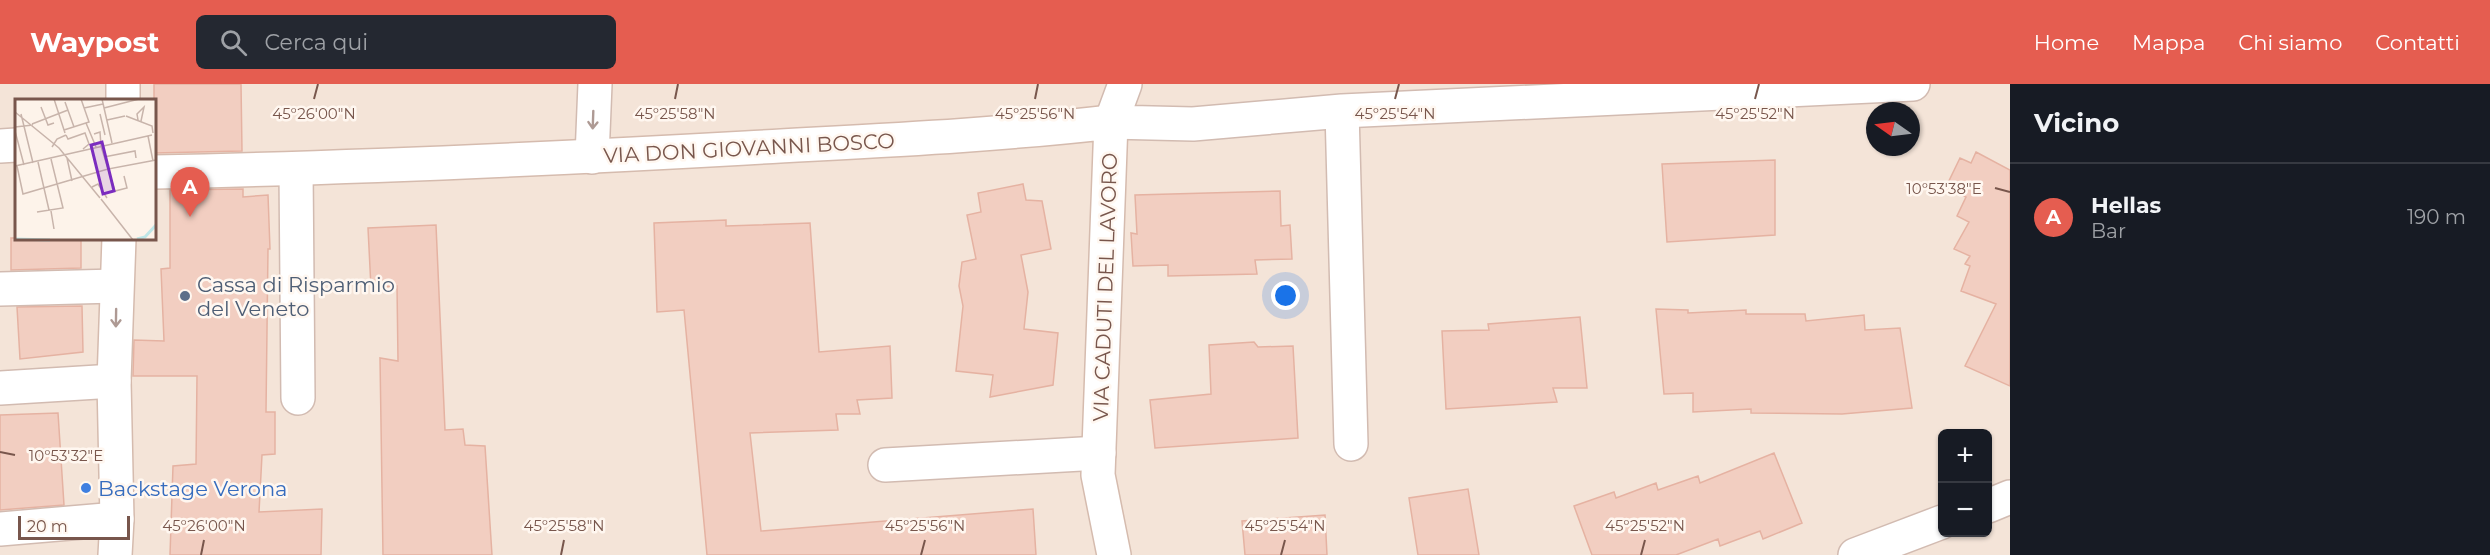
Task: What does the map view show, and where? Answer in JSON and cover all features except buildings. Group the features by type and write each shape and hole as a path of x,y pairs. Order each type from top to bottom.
{"street":[{"path":"592,157 595,84"},
{"name":"VIA CADUTI DEL LAVORO","path":"1114,555 1098,475 1111,122 1125,84"},
{"name":"VIA DON GIOVANNI BOSCO","path":"156,172 296,169 592,157 1021,132 1111,122 1193,124 1342,111 1912,84"},
{"path":"1342,111 1351,444"},
{"path":"0,146 15,145"},
{"path":"296,169 298,398"},
{"path":"115,555 117,519 114,381 118,240"},
{"path":"0,289 116,286"},
{"path":"0,388 114,381"},
{"name":"VIA CADUTI DEL LAVORO","path":"885,465 1099,453"},
{"path":"1992,504 2010,497"},
{"path":"0,529 117,519"},
{"path":"1855,555 1938,524"}],"shaded area":[{"path":"0,84 2010,84 2010,555 0,555"}],"place":[{"name":"Hellas","path":"190,217"},
{"name":"Cassa di Risparmio del Veneto","path":"185,296"},
{"name":"Backstage Verona","path":"86,488"}]}
